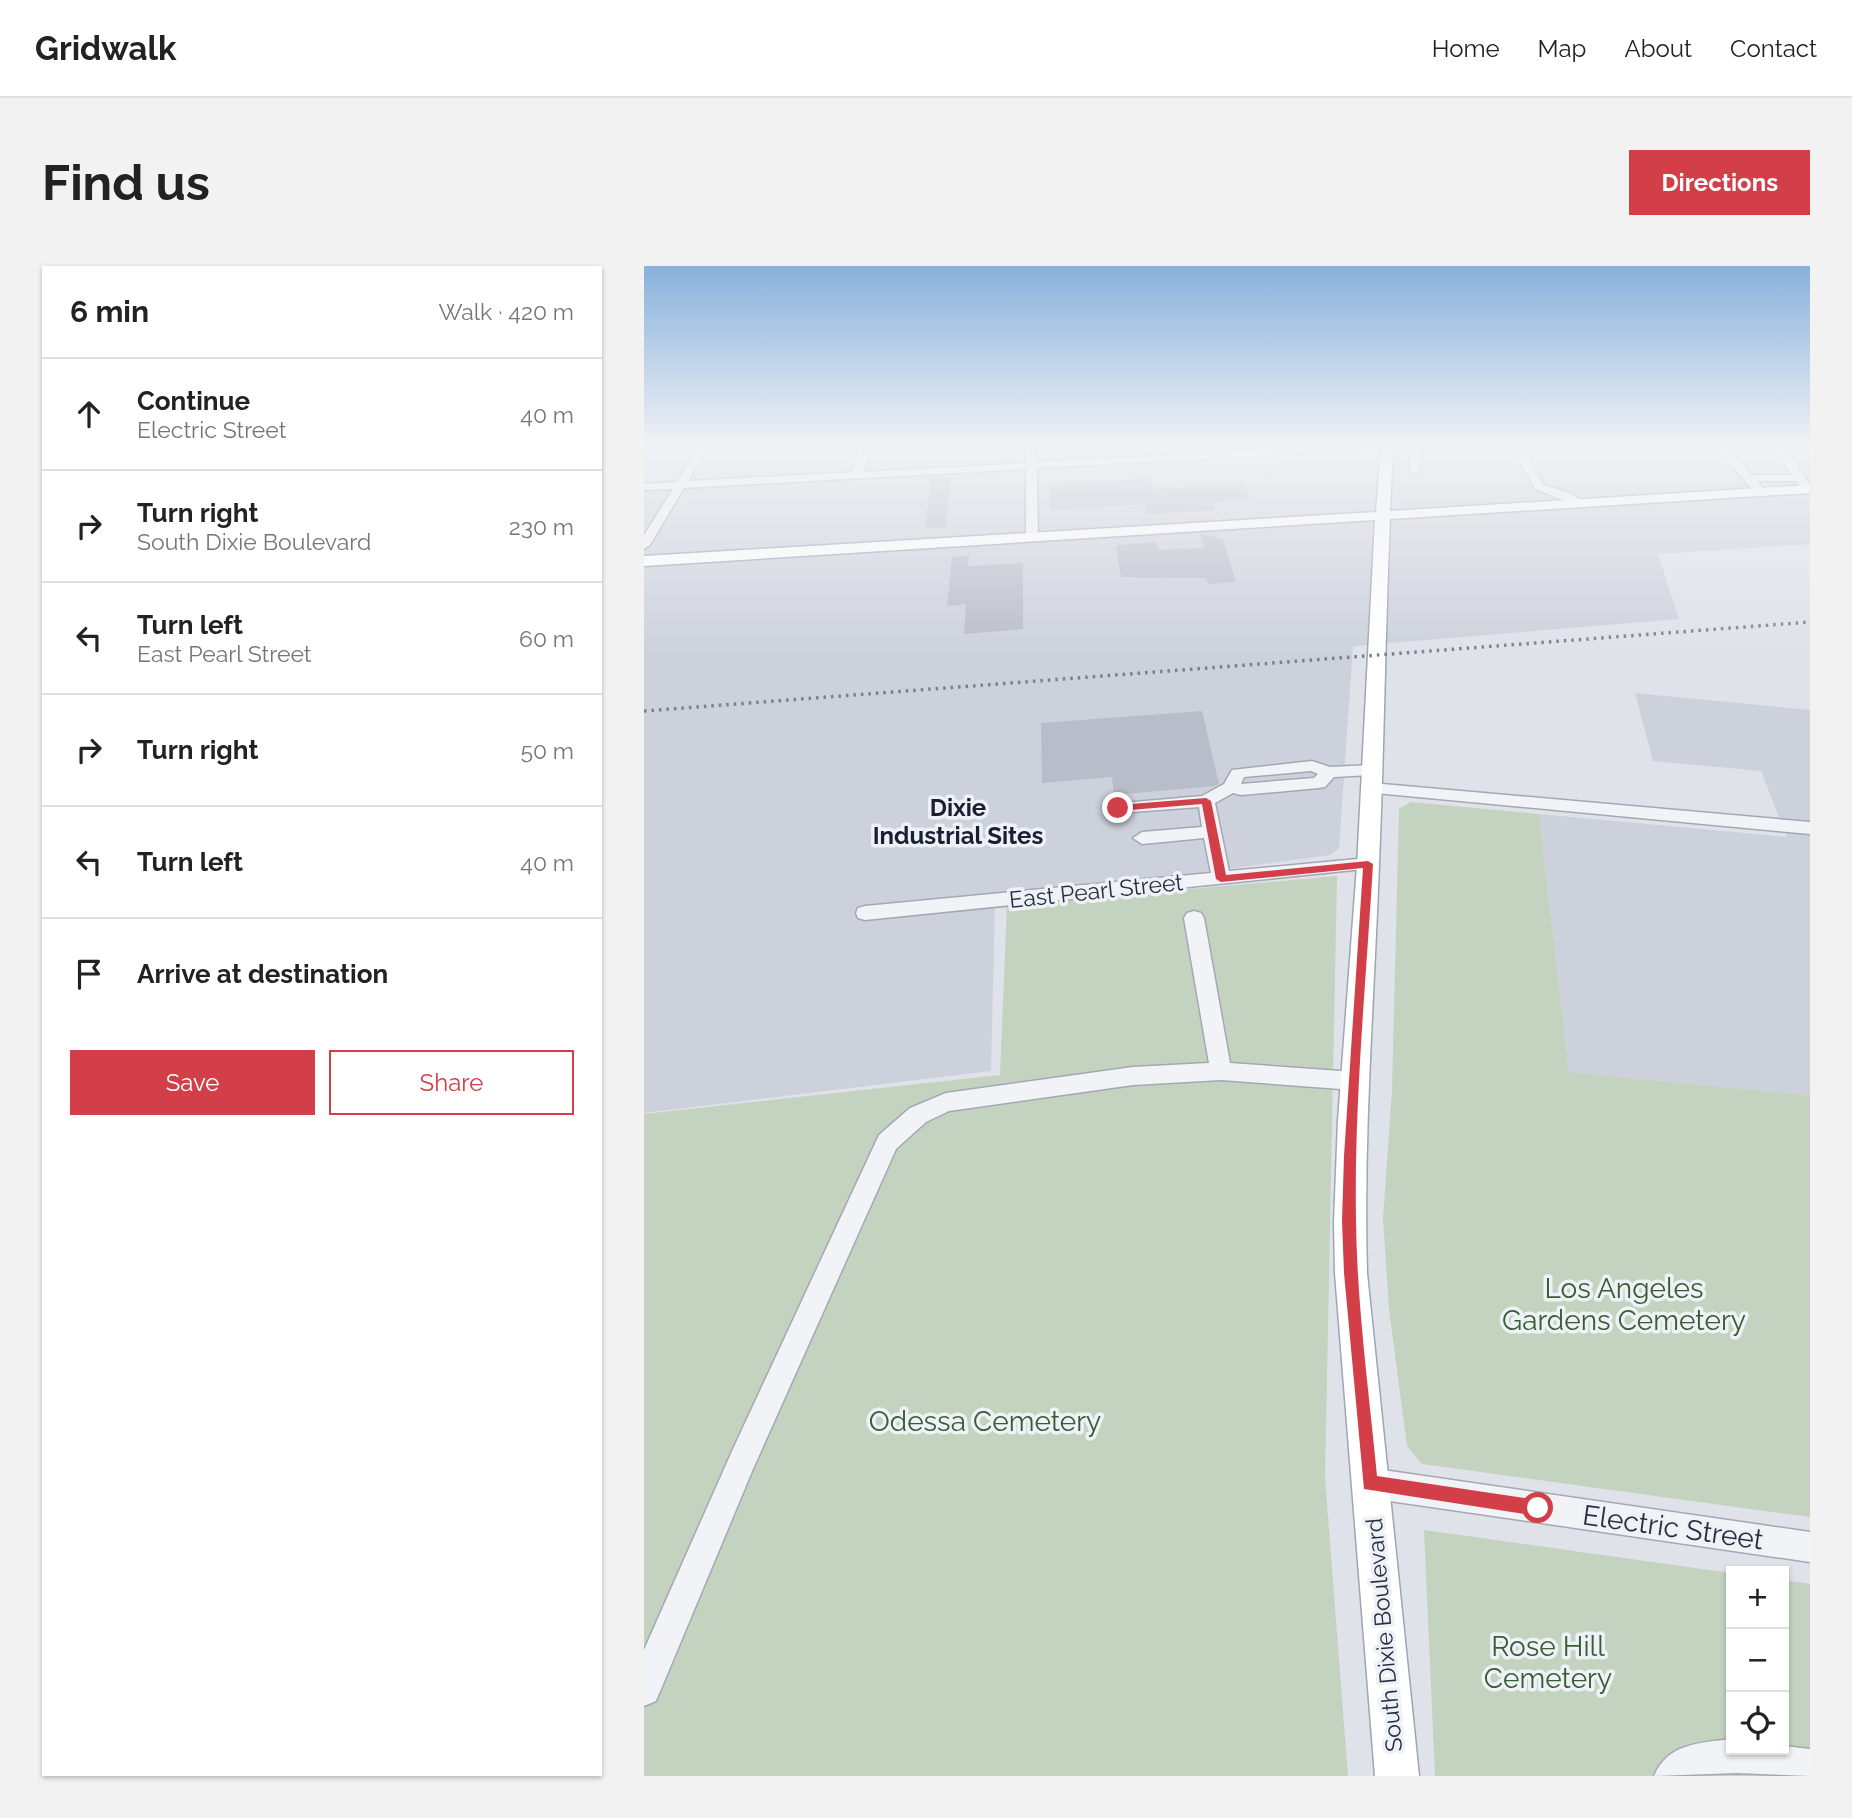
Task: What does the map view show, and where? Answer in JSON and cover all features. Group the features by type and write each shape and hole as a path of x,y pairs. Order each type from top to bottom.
{"main road":[{"path":"644,561 1404,514"},
{"name":"South Dixie Boulevard","path":"1381,516 1368,864 1350,1169 1350,1260 1396,1776"}],"street":[{"path":"644,545 662,514"},
{"path":"1032,514 1032,537"},
{"path":"1118,808 1206,801 1231,787 1241,790 1319,783 1329,772 1810,828"},
{"path":"1206,801 1221,879"},
{"path":"1142,838 1212,832"},
{"name":"East Pearl Street","path":"865,913 1368,864"},
{"path":"1194,918 1221,1072"},
{"path":"644,1689 743,1459 887,1142 918,1115 946,1102 1133,1076 1221,1072 1354,1081"},
{"name":"Electric Street","path":"1369,1483 1810,1547"},
{"path":"1672,1776 1691,1761 1737,1756 1810,1766"}],"shaded area":[{"path":"644,514 1810,514 1810,544 1658,554 1679,619 1353,646 1339,848 1330,855 995,901 991,1071 644,1113"},
{"path":"1635,693 1810,710 1810,1095 1569,1072 1539,814 1787,837 1761,771 1653,761"}],"green space":[{"name":"Los Angeles Gardens Cemetery","path":"1411,802 1539,814 1569,1072 1810,1095 1810,1517 1422,1464 1407,1446 1389,1309 1383,1219 1392,1090 1399,809"},
{"name":"Odessa Cemetery","path":"1337,876 1325,1477 1348,1776 644,1776 644,1114 1000,1075 1007,905"},
{"name":"Rose Hill Cemetery","path":"1424,1530 1726,1572 1726,1755 1789,1755 1789,1581 1810,1584 1810,1776 1435,1776"}],"building":[{"path":"927,514 947,514 946,527 925,529"},
{"path":"1200,534 1223,539 1236,582 1208,584 1206,578 1121,577 1116,546 1156,542 1159,550 1204,548"},
{"path":"969,556 968,566 1023,563 1023,629 964,634 966,604 947,606 952,557"},
{"path":"1202,711 1219,784 1215,786 1114,795 1112,777 1042,783 1041,723"}],"railway":[{"path":"644,711 1810,622"}],"district":[{"name":"Dixie Industrial Sites","path":"958,822"}],"route":[{"path":"1118,808 1206,801 1221,879 1368,864 1350,1156 1349,1221 1369,1483 1538,1508"}]}
